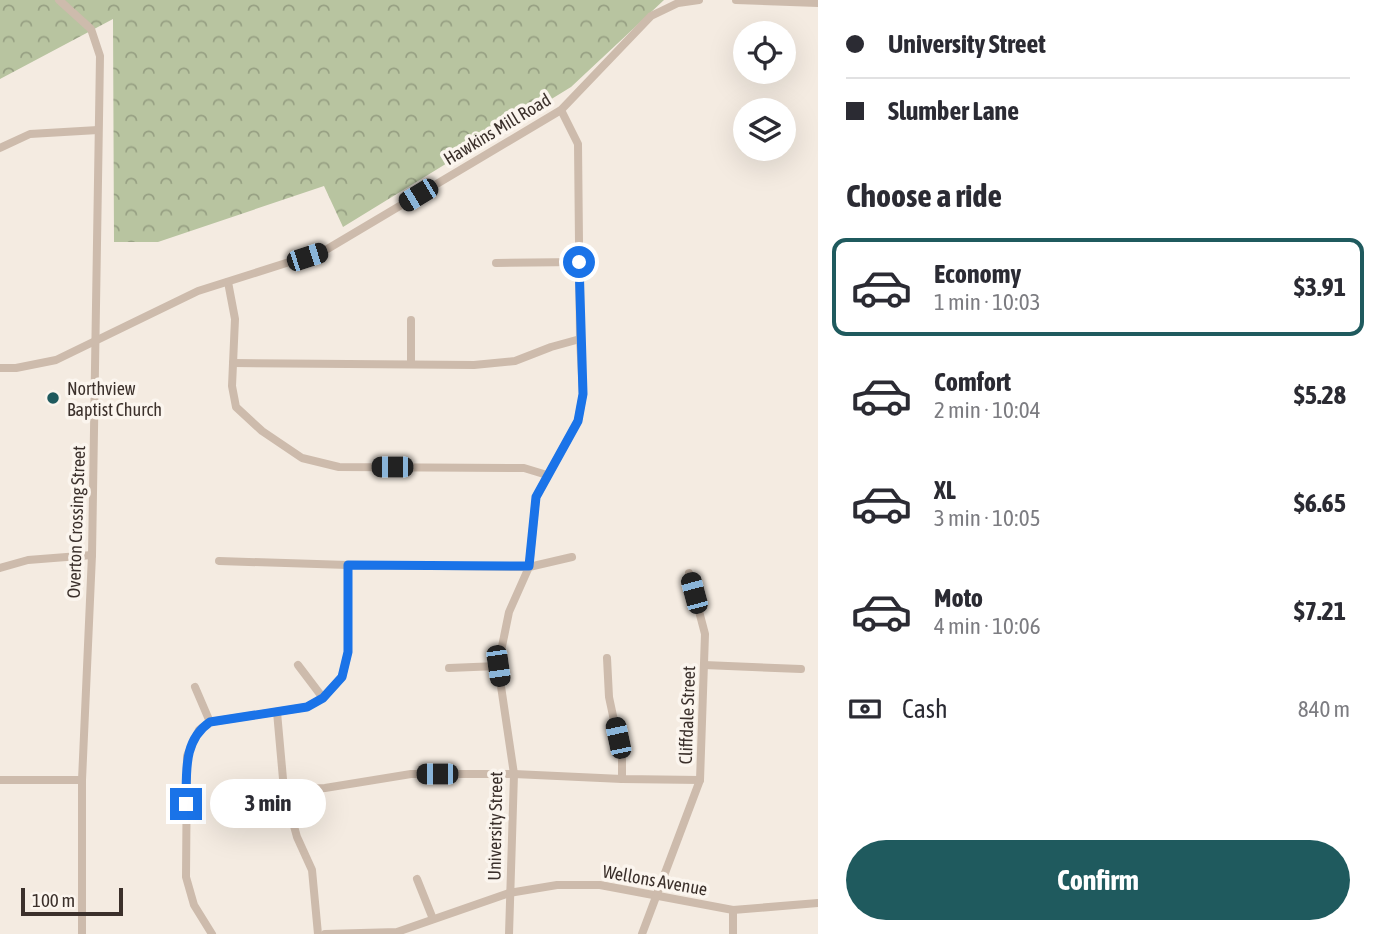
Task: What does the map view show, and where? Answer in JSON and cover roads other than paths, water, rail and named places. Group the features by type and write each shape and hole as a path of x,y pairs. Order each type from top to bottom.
{"street":[{"name":"Overton Crossing Street","path":"59,0 91,29 100,56 92,555 82,780 82,934"},
{"name":"Hawkins Mill Road","path":"0,368 16,368 56,360 198,291 324,251 561,110 651,16 678,4 699,0"},
{"path":"736,0 818,3"},
{"name":"University Street","path":"509,934 513,774 498,666 509,612 529,566 536,497 578,421 583,394 578,144 561,110"},
{"path":"0,148 30,134 98,130"},
{"path":"496,263 579,262"},
{"path":"228,282 235,319 232,386 236,407 262,431 302,458 339,467 524,468 547,475"},
{"path":"411,320 411,363"},
{"path":"233,363 474,365 515,361 580,339"},
{"path":"0,568 28,560 92,555"},
{"path":"219,561 529,566 572,557"},
{"path":"212,934 194,905 186,877 187,756 199,730 210,722 307,707 323,698 342,677 348,652 348,565"},
{"name":"Cliffdale Street","path":"642,934 700,780 705,634 689,573"},
{"path":"607,658 609,697 622,758 622,779"},
{"path":"298,665 323,698"},
{"path":"704,665 801,669"},
{"path":"450,668 498,666"},
{"path":"195,687 210,722"},
{"path":"277,712 284,790 297,837 312,870 318,934"},
{"path":"284,790 325,788 411,774 513,774 700,780"},
{"path":"0,780 82,780"},
{"path":"417,879 433,919"},
{"name":"Wellons Avenue","path":"325,934 397,932 509,893 557,885 600,885 733,910 818,903"},
{"path":"733,910 733,934"}],"place":[{"name":"Northview Baptist Church","path":"53,398"}]}
